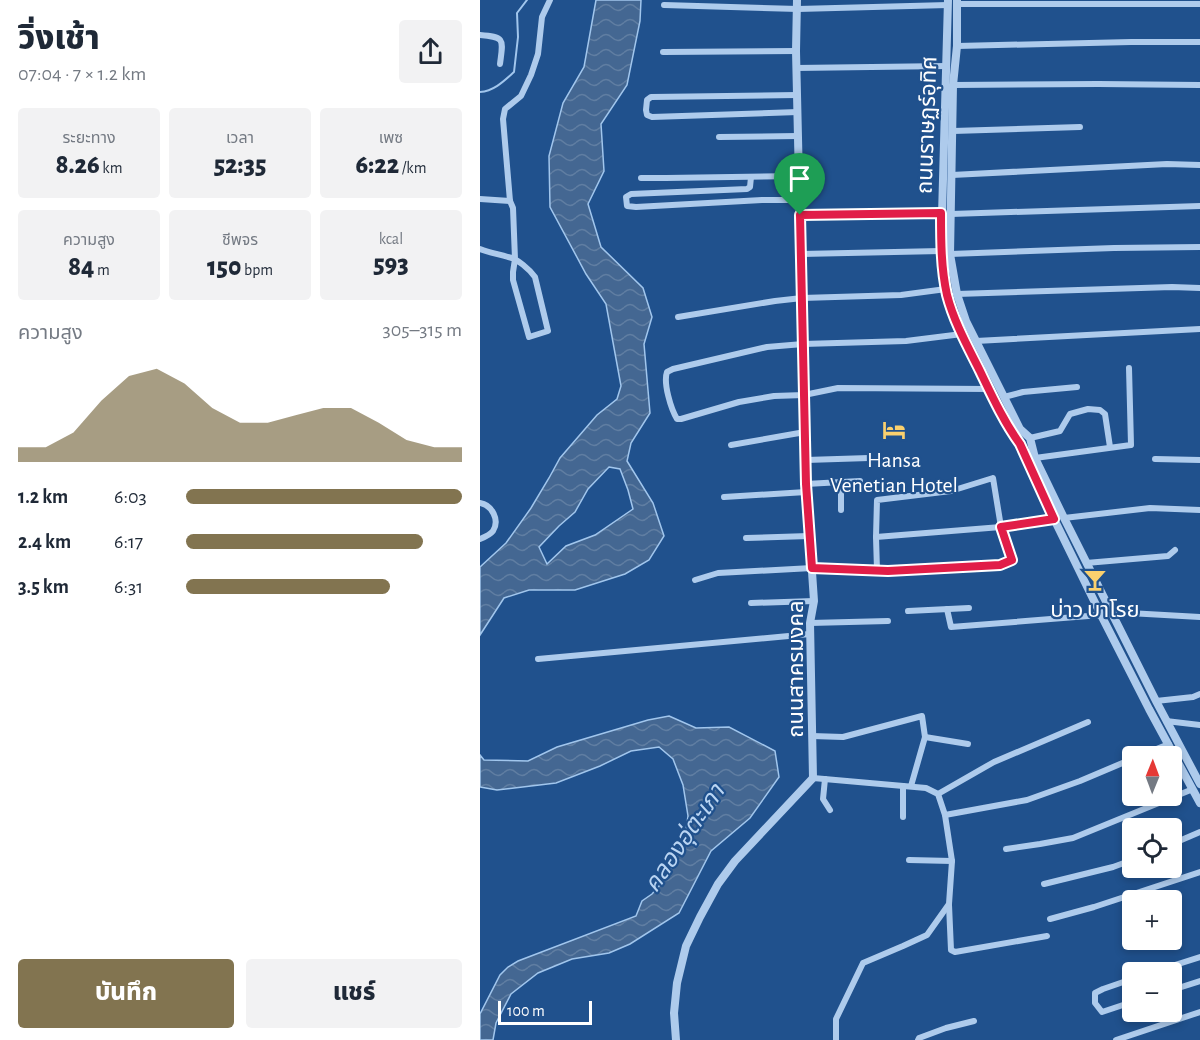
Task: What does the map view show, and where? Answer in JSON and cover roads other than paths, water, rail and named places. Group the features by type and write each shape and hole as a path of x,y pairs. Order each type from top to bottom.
{"street":[{"path":"480,249 515,259 535,277 548,332 529,338 513,280 515,259 513,208 510,201 503,119 505,109 521,96 531,75 537,54 542,17 550,0"},
{"name":"ถนนสาครมงคล","path":"797,0 796,68 806,488 814,601 810,623 813,778"},
{"path":"664,5 798,9 953,2 1200,4"},
{"name":"ถนนราษฏร์อุทิศ","path":"953,2 957,46 941,213 941,251 948,296 962,334 1012,433 1020,444 1054,519 1149,709 1169,744 1198,785"},
{"name":"ถนนราษฏร์อุทิศ","path":"953,2 947,66 949,113 953,131 950,254 957,294 966,321 1020,429 1030,438 1035,458 1064,518 1198,785 1200,803"},
{"path":"480,35 494,36 501,41 503,45 500,64"},
{"path":"957,46 1200,42"},
{"path":"663,52 796,51"},
{"path":"796,68 947,66"},
{"path":"954,85 1200,85"},
{"path":"797,95 651,97 647,100 646,110 652,117 798,112"},
{"path":"953,131 1080,127"},
{"path":"719,137 798,136"},
{"path":"952,175 1167,164 1200,165"},
{"path":"642,178 799,176"},
{"path":"751,177 750,187 747,189 631,194 626,197 626,203 627,206 636,207 799,200"},
{"path":"480,199 510,201"},
{"path":"951,214 1200,206"},
{"path":"800,215 941,213"},
{"path":"950,254 1200,247"},
{"path":"801,254 941,251"},
{"path":"957,294 1200,288"},
{"path":"678,317 802,298 901,295 946,289"},
{"path":"976,341 1200,329"},
{"path":"962,334 906,341 767,347 672,369 667,372 665,378 672,409 677,418 681,419 751,400 774,396 804,395 838,388 989,388"},
{"path":"1035,458 1131,445 1129,368"},
{"path":"1004,397 1023,392 1077,387"},
{"path":"1030,438 1060,431 1070,414 1100,410 1105,414 1110,447"},
{"path":"1012,433 1020,429"},
{"path":"732,445 805,432"},
{"path":"806,460 869,458"},
{"path":"1155,459 1200,460"},
{"path":"695,580 718,573 812,568 888,571 1000,565 1012,560 1001,527 993,478 951,491 877,500 877,570"},
{"path":"724,497 860,481"},
{"path":"841,482 841,510"},
{"path":"480,503 489,505 495,525 491,534 480,539"},
{"path":"1064,518 1150,508 1200,510"},
{"path":"876,537 1001,527 1054,519"},
{"path":"746,538 809,536"},
{"path":"1086,563 1168,556 1175,550"},
{"path":"752,603 814,601"},
{"path":"908,611 969,608"},
{"path":"947,609 951,627 1101,615"},
{"path":"1111,612 1200,617"},
{"path":"810,623 888,621"},
{"path":"538,659 810,634"},
{"path":"1156,701 1200,694"},
{"path":"812,736 843,737 922,716 925,737 911,786"},
{"path":"1166,721 1200,725"},
{"path":"938,794 994,762 1088,722"},
{"path":"925,737 968,744"},
{"path":"1164,746 1169,744"},
{"path":"945,815 1027,800 1122,763"},
{"path":"676,1040 674,1013 677,983 686,945 700,917 718,884 735,861 813,778 911,786 926,788 938,794 945,815 952,861 949,904 951,950 955,952 1047,936"},
{"path":"825,779 823,800 830,810"},
{"path":"1006,849 1073,838 1198,785"},
{"path":"903,786 903,817"},
{"path":"1182,840 1200,832"},
{"path":"909,860 952,861"},
{"path":"1044,884 1122,864"},
{"path":"1050,919 1115,901 1200,872"},
{"path":"836,1040 836,1019 863,963 927,935 949,904"},
{"path":"1182,963 1200,957"},
{"path":"1182,987 1200,981"},
{"path":"1122,982 1095,993 1095,1003 1102,1012 1122,1005"},
{"path":"1116,1040 1200,1012"},
{"path":"918,1040 946,1028 974,1021"}],"water":[{"path":"596,0 641,0 640,21 627,85 601,124 604,171 588,204 601,247 643,288 652,317 644,344 650,413 631,443 627,461 653,503 664,536 649,560 625,574 575,590 529,590 504,598 480,635 480,567 506,543 531,508 560,458 597,415 617,399 621,386 606,304 586,274 550,207 549,156 563,103 584,67","holes":["609,467 620,469 633,509 595,535 566,546 547,564 539,547 575,512 588,489"]},
{"path":"669,716 696,728 729,727 775,751 779,777 750,818 711,851 679,913 630,944 609,953 572,959 538,973 511,994 496,1023 493,1040 480,1040 480,1014 500,975 508,967 518,961 636,916 642,901 652,894 667,877 685,837 688,816 683,785 673,759 659,747 631,751 556,783 497,790 480,787 480,755 484,760 528,761 557,747"}],"waterway":[{"path":"480,92 494,88 514,72 518,37 517,13 527,0"}],"place":[{"name":"Hansa Venetian Hotel","path":"894,430"},
{"name":"บ่าว บาโรย","path":"1095,580"}],"water label":[{"name":"คลองอุ่ตะเภา","path":"684,838"}]}
